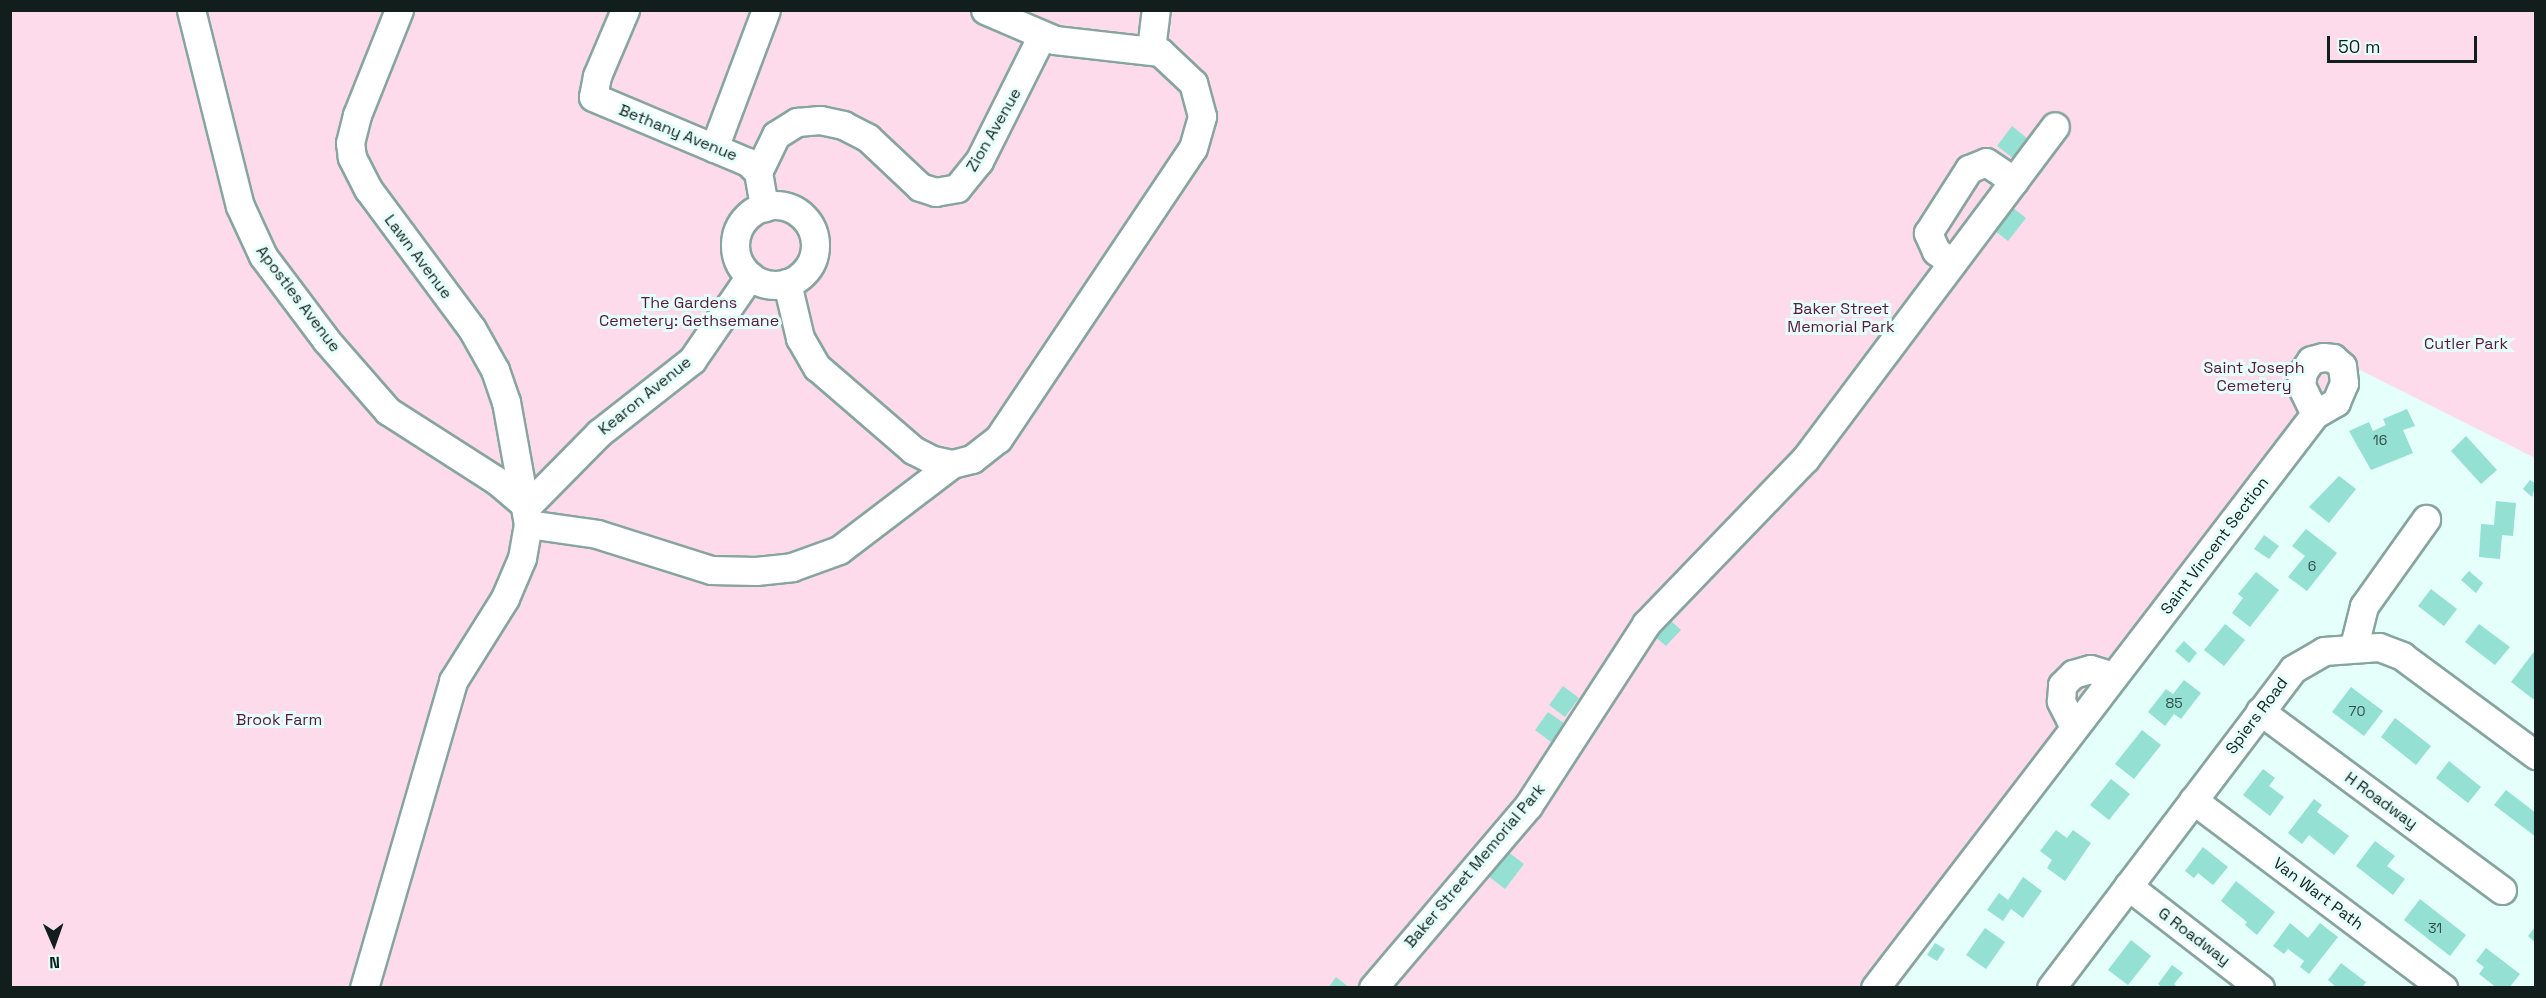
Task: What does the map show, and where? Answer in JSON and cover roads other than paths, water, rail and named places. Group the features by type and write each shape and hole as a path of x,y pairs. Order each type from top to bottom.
{"street":[{"name":"Apostles Avenue","path":"191,10 240,206 263,256 326,340 388,411 497,481 527,515"},
{"name":"Lawn Avenue","path":"399,10 357,116 350,143 352,157 368,189 472,329 488,357 506,402 527,515"},
{"name":"Bethany Avenue","path":"625,10 593,85 596,100 748,162 758,172"},
{"path":"714,148 766,10"},
{"path":"364,987 453,681 505,598 522,558 527,515 597,534 711,570 775,570 839,550 952,464 972,459 990,447 1016,417 1193,148 1202,116 1197,92 1174,62 1151,49 1041,37 985,10"},
{"path":"1151,49 1156,10"},
{"name":"Zion Avenue","path":"758,172 776,135 797,122 820,120 843,125 868,138 920,187 935,192 957,188 979,161 1041,37"},
{"name":"Baker Street Memorial Park","path":"1374,987 1528,806 1646,624 1805,459 2055,126"},
{"path":"1952,263 1936,250 1928,233 1969,169 1986,162 2014,181"},
{"path":"758,172 764,207"},
{"path":"764,207 789,208 806,219 812,231 815,243 811,262 804,273 787,283 767,284 750,276 738,260 737,234 747,217 764,207"},
{"name":"Kearon Avenue","path":"527,515 594,438 687,365 706,343 750,276"},
{"path":"787,283 800,338 817,367 913,450 933,460 952,464"},
{"name":"Saint Vincent Section","path":"1875,987 2073,725 2315,414"},
{"path":"2354,646 2364,606 2426,519"},
{"name":"Spiers Road","path":"2058,985 2128,886 2293,669 2324,651 2354,646 2379,647 2402,656 2535,755"},
{"name":"H Roadway","path":"2260,711 2502,890"},
{"name":"Van Wart Path","path":"2193,800 2443,987"},
{"name":"G Roadway","path":"2128,886 2260,987"}],"park label":[{"name":"The Gardens Cemetery: Gethsemane","path":"689,312"},
{"name":"Cutler Park","path":"2466,344"},
{"name":"Saint Joseph Cemetery","path":"2254,377"},
{"name":"Brook Farm","path":"279,720"}]}
